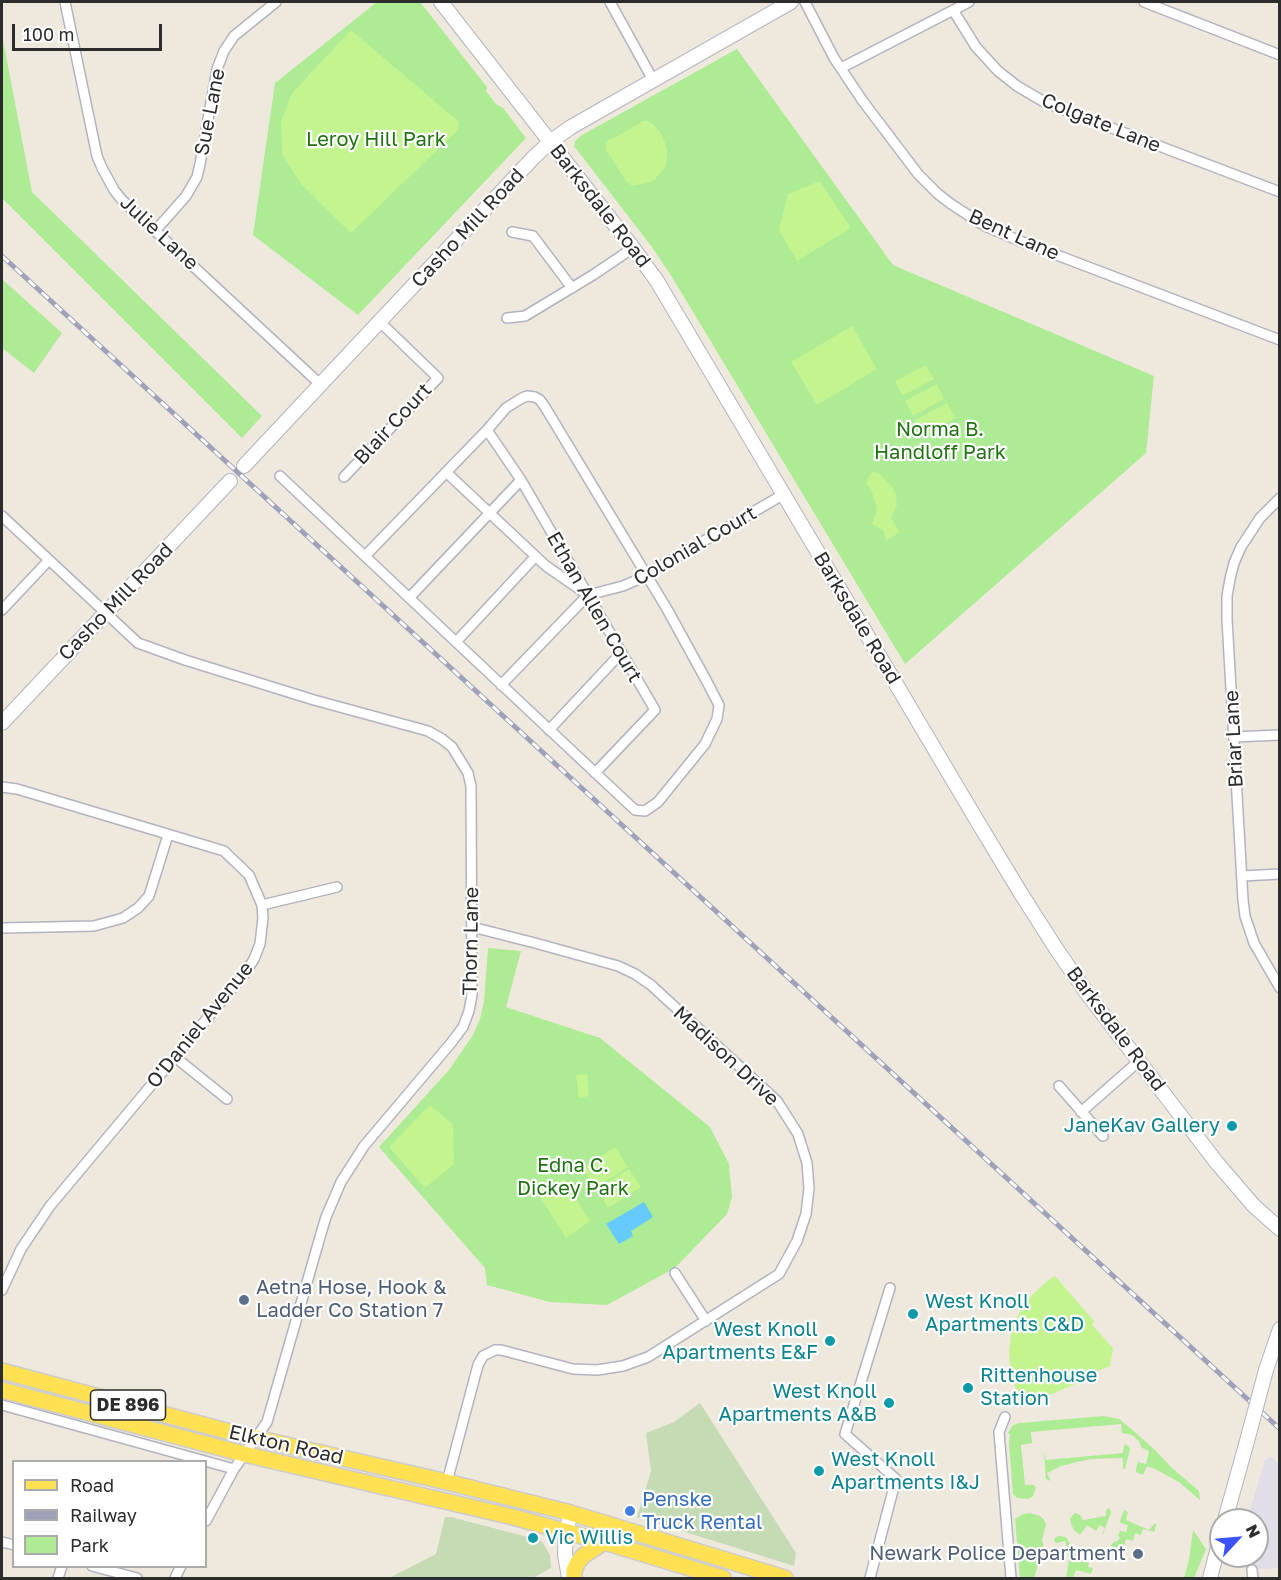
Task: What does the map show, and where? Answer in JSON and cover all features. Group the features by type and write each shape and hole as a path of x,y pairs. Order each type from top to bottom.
{"main road":[{"name":"Elkton Road","path":"2,1371 154,1413 447,1482 571,1514"},
{"name":"Elkton Road","path":"2,1390 244,1454 513,1517 566,1532"},
{"name":"DE 896","path":"571,1514 785,1578"},
{"name":"DE 896","path":"566,1532 723,1578"},
{"path":"574,1578 574,1570 578,1562 604,1542"}],"street":[{"name":"Julie Lane","path":"65,2 97,156 114,190 321,385"},
{"name":"Sue Lane","path":"155,231 186,196 197,177 217,69 224,51 234,36 276,2"},
{"name":"Barksdale Road","path":"441,2 633,248 669,299 1020,892 1076,977 1217,1163 1254,1206 1280,1229"},
{"name":"Casho Mill Road","path":"244,466 550,142 572,127 791,2"},
{"name":"Bent Lane","path":"805,2 841,68 868,109 918,174 938,194 968,216 1020,241 1280,340"},
{"path":"841,68 969,2"},
{"path":"1144,2 1280,55"},
{"path":"613,3 653,80"},
{"name":"Colgate Lane","path":"952,10 976,47 998,70 1017,86 1046,103 1280,192"},
{"path":"512,232 533,236 573,288"},
{"path":"507,318 525,316 573,288 633,248"},
{"name":"Blair Court","path":"344,477 438,378 380,322"},
{"path":"280,476 501,685 635,810 645,811 658,802 705,744 717,719 719,705 711,688 647,575 540,400 535,397 527,396 507,408 365,556"},
{"name":"Ethan Allen Court","path":"487,430 521,480 655,710 596,773"},
{"path":"446,472 546,566 588,595 501,685"},
{"path":"409,598 521,480"},
{"name":"Casho Mill Road","path":"2,723 230,481"},
{"name":"Colonial Court","path":"588,595 623,586 647,575 784,494"},
{"name":"Briar Lane","path":"1280,498 1260,518 1241,547 1234,563 1227,596 1244,908 1249,930 1280,988"},
{"name":"Thorn Lane","path":"2,516 138,643 153,650 314,700 428,730 452,747 468,773 471,786 472,995 469,1011 463,1027 364,1146 341,1182 326,1217 267,1422 234,1469 207,1519"},
{"path":"456,642 536,557"},
{"path":"2,610 49,560"},
{"path":"549,730 621,653"},
{"path":"1234,737 1280,735"},
{"name":"O'Daniel Avenue","path":"2,787 17,789 224,851 249,875 262,905 260,944 246,972 50,1206 21,1249 2,1290"},
{"path":"2,928 94,926 123,918 138,908 149,896 168,835"},
{"path":"1242,876 1280,874"},
{"path":"262,905 337,887"},
{"name":"Madison Drive","path":"447,1482 478,1365 483,1356 495,1350 501,1350 573,1369 597,1370 623,1366 648,1357 779,1274 797,1241 806,1214 809,1188 807,1163 798,1134 777,1101 651,985 618,966 472,927"},
{"path":"175,1057 227,1099"},
{"path":"1081,1112 1139,1061"},
{"path":"1059,1086 1103,1136"},
{"path":"1254,1206 1280,1240"},
{"path":"675,1273 706,1321"},
{"path":"870,1578 896,1479 845,1434 890,1288"},
{"path":"1228,1508 1277,1335 1280,1316"},
{"name":"Elkton Road","path":"2,1405 201,1460"},
{"path":"1005,1417 999,1432 1011,1578"},
{"name":"Elkton Road","path":"207,1462 234,1469"},
{"path":"560,1578 557,1547 566,1532 571,1514"},
{"path":"566,1532 569,1578"},
{"path":"100,1568 137,1578"}],"shaded area":[{"path":"1269,1457 1273,1458 1279,1464 1279,1568 1248,1570 1247,1568 1269,1568 1269,1508 1251,1508 1265,1460"}],"green space":[{"name":"Leroy Hill Park","path":"377,2 420,2 487,87 486,91 496,104 503,108 526,138 358,315 253,235 275,83"},
{"path":"351,30 459,122 458,130 351,233 301,184 282,154 281,122 292,93"},
{"path":"2,35 32,192 262,416 242,438 2,198"},
{"name":"Norma B. Handloff Park","path":"737,49 893,265 1154,376 1146,453 905,664 672,277 652,247 574,146 575,141 582,135"},
{"path":"643,121 652,123 661,133 667,148 667,159 665,168 655,179 632,186 626,181 606,150 606,143 609,139"},
{"path":"820,181 851,228 797,261 779,230 788,194"},
{"path":"2,279 62,333 34,373 2,348"},
{"path":"852,326 877,369 817,405 791,362"},
{"path":"926,365 934,379 902,396 895,381"},
{"path":"937,384 944,399 913,416 905,401"},
{"path":"947,403 955,418 923,435 915,420"},
{"path":"873,472 879,473 896,494 897,505 891,518 900,532 886,541 883,530 872,524 877,509 871,489 867,485 867,479"},
{"name":"Edna C. Dickey Park","path":"488,948 521,951 506,1007 600,1038 710,1127 729,1164 732,1197 727,1214 675,1268 607,1305 550,1302 487,1285 485,1268 379,1147 449,1070 473,1035 484,1002"},
{"path":"587,1074 589,1096 579,1098 576,1075"},
{"path":"430,1105 453,1124 454,1164 425,1188 389,1147"},
{"path":"615,1147 628,1167 595,1188 583,1168"},
{"path":"629,1169 641,1187 608,1208 597,1189"},
{"path":"564,1179 590,1221 566,1238 539,1195"},
{"path":"1055,1276 1094,1321 1092,1325 1113,1348 1110,1366 1080,1378 1080,1382 1024,1406 1012,1380 1009,1354 1011,1333 1018,1315 1031,1296"},
{"path":"700,1403 796,1553 794,1566 637,1517 651,1471 646,1433 674,1422"},
{"path":"1104,1416 1119,1419 1136,1433 1199,1491 1200,1500 1179,1482 1157,1470 1147,1466 1143,1475 1136,1472 1138,1462 1146,1464 1149,1451 1142,1448 1139,1441 1132,1435 1122,1433 1121,1424 1031,1432 1032,1443 1021,1445 1025,1485 1034,1485 1036,1488 1033,1496 1028,1499 1017,1498 1013,1494 1010,1434 1008,1433 1013,1425"},
{"path":"1125,1444 1130,1449 1125,1469 1123,1469 1123,1458 1090,1459 1061,1466 1047,1473 1051,1481 1046,1479 1044,1451 1046,1460 1123,1453"},
{"path":"1109,1508 1111,1512 1103,1534 1105,1528 1100,1525 1096,1531 1087,1525 1080,1535 1074,1530 1070,1518 1075,1513 1083,1520 1106,1516 1106,1510"},
{"path":"1124,1510 1128,1512 1126,1520 1149,1530 1156,1523 1156,1525 1154,1532 1143,1529 1141,1535 1135,1533 1133,1541 1126,1539 1124,1547 1119,1545 1117,1552 1113,1551 1111,1545 1120,1538 1118,1536 1120,1531 1126,1532 1128,1525 1120,1521"},
{"path":"1030,1513 1040,1516 1045,1521 1042,1539 1044,1548 1037,1550 1038,1565 1034,1578 1020,1578 1015,1519"},
{"path":"445,1517 539,1540 550,1555 551,1568 533,1578 389,1578 436,1554"},
{"path":"1193,1530 1206,1549 1194,1578 1184,1578 1189,1560"},
{"path":"1058,1536 1066,1537 1078,1555 1078,1559 1085,1559 1089,1563 1088,1567 1093,1568 1091,1574 1076,1570 1073,1578 1066,1578 1069,1559 1067,1547 1065,1541 1055,1542 1054,1539"}],"water":[{"path":"644,1202 653,1217 631,1231 633,1236 619,1244 606,1224"}],"railway":[{"path":"2,256 1280,1429"}],"place":[{"name":"JaneKav Gallery","path":"1232,1126"},
{"name":"Aetna Hose, Hook & Ladder Co Station 7","path":"244,1300"},
{"name":"West Knoll Apartments C&D","path":"913,1314"},
{"name":"West Knoll Apartments E&F","path":"830,1341"},
{"name":"Rittenhouse Station","path":"968,1388"},
{"name":"West Knoll Apartments A&B","path":"889,1403"},
{"name":"West Knoll Apartments I&J","path":"819,1471"},
{"name":"Penske Truck Rental","path":"630,1511"},
{"name":"Vic Willis","path":"533,1538"},
{"name":"Newark Police Department","path":"1138,1554"}]}
